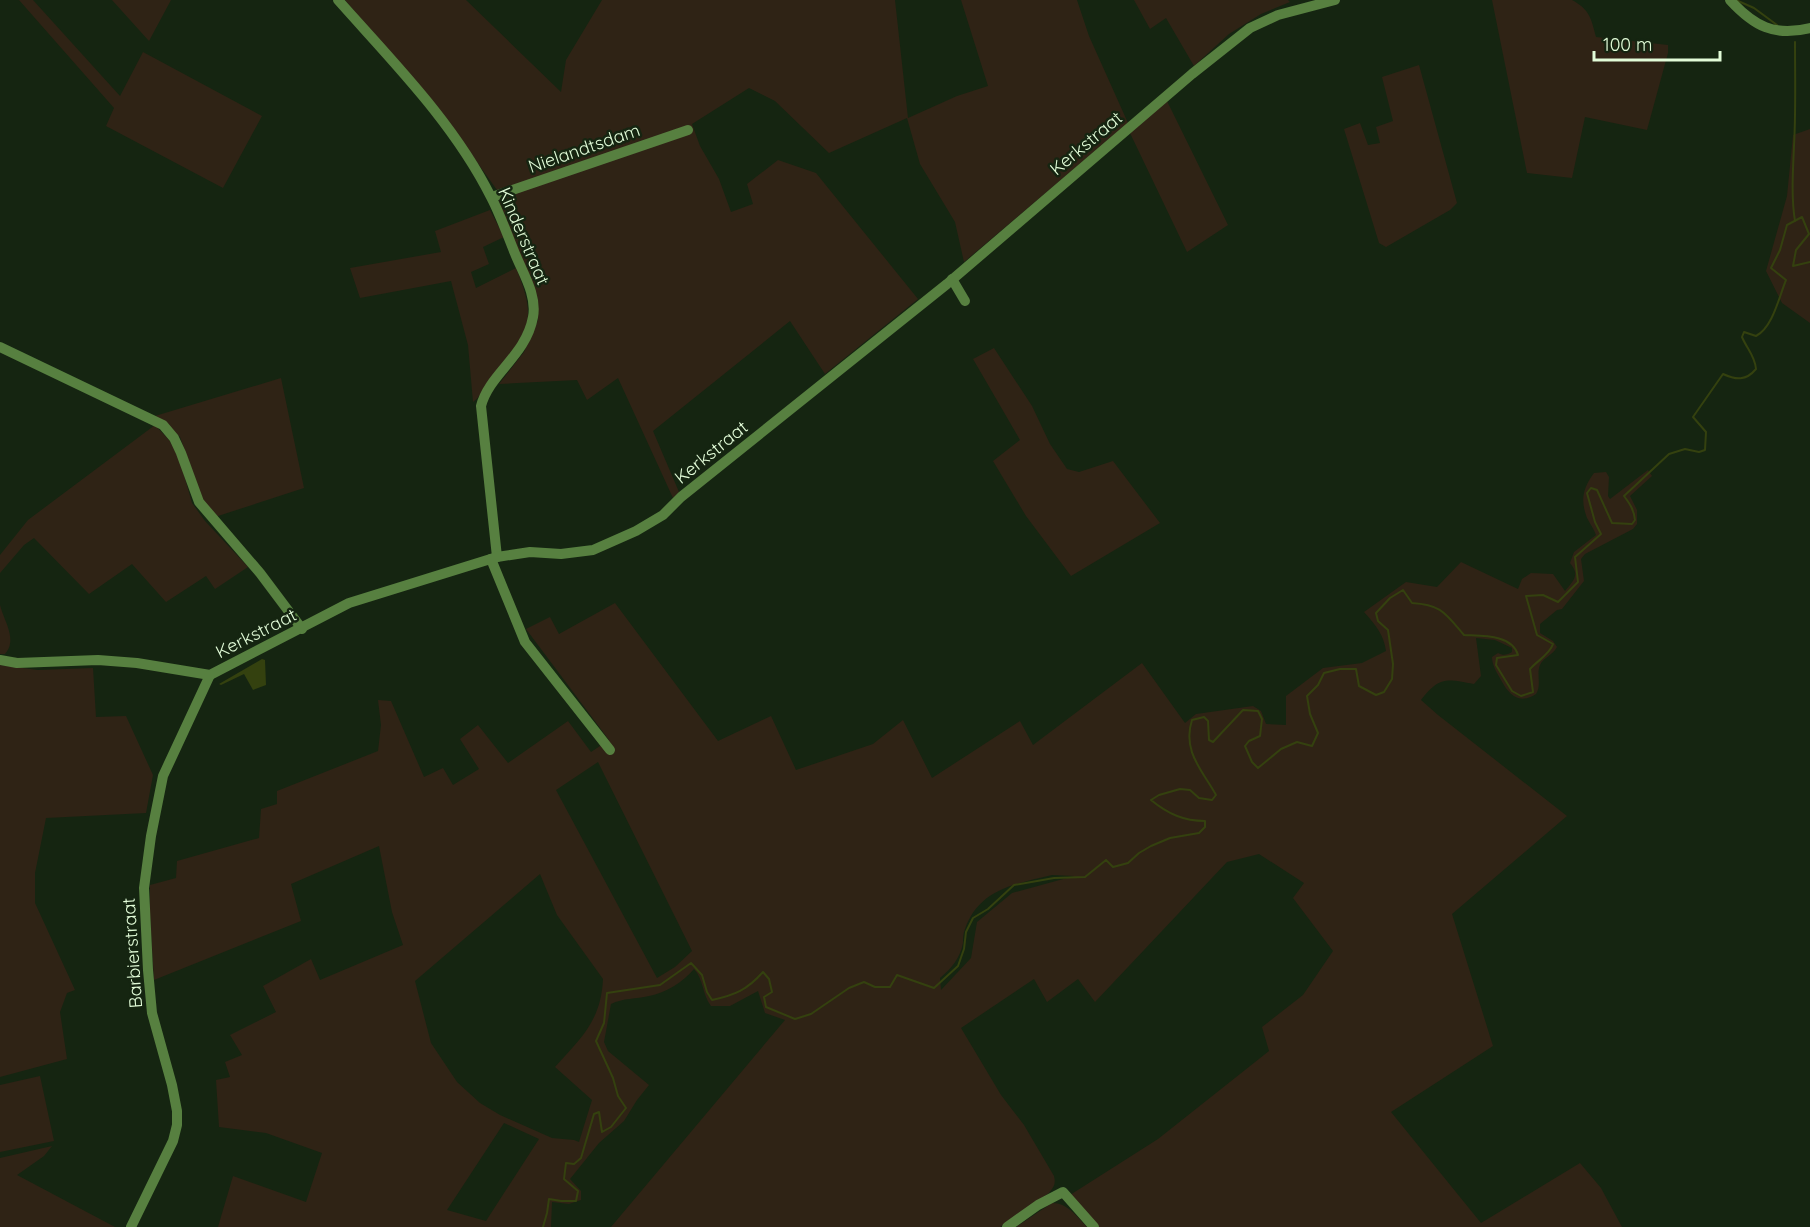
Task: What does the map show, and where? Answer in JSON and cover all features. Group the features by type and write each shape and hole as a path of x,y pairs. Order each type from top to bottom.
{"street":[{"name":"Kinderstraat","path":"338,0 417,90 461,147 492,197 530,288 534,310 530,329 521,349 485,394 481,406 494,558 525,642 610,750"},
{"name":"Kerkstraat","path":"0,660 17,663 98,660 137,663 210,675 349,603 494,558 530,552 561,554 593,550 636,531 663,515 681,497 952,279 1192,74 1251,28 1278,15 1335,0"},
{"path":"1730,0 1743,14 1763,27 1788,32 1810,28"},
{"name":"Nielandtsdam","path":"492,197 688,130"},
{"path":"952,279 965,301"},
{"path":"0,347 163,425 174,438 199,502 260,573 302,629"},
{"name":"Barbierstraat","path":"131,1227 173,1141 177,1125 172,1085 152,1013 144,888 163,776 210,675"},
{"path":"1007,1227 1038,1205 1063,1192 1094,1227"}],"shaded area":[{"path":"19,0 33,0 120,96 143,52 262,116 223,188 106,126 114,108"},
{"path":"112,0 171,0 149,41"},
{"path":"345,0 466,0 561,92 566,60 602,0 895,0 908,118 957,96 988,86 961,0 1077,0 1089,36 1128,123 964,262 955,222 920,164 907,118 829,153 775,101 749,88 692,124 700,146 719,179 731,212 753,204 747,184 778,160 816,173 918,299 825,374 790,321 653,431 679,492 673,498 618,378 587,400 577,380 499,384 524,352 538,320 538,300 500,205 499,200 502,197 451,126"},
{"path":"1134,0 1288,0 1290,2 1261,14 1229,34 1194,66 1166,18 1150,29"},
{"path":"1492,0 1572,0 1583,7 1589,15 1596,37 1668,45 1668,53 1647,130 1585,117 1572,178 1527,173"},
{"path":"1419,65 1457,203 1450,210 1386,247 1379,243 1344,129 1360,123 1368,145 1380,143 1376,127 1393,121 1382,77"},
{"path":"1167,101 1228,225 1187,252 1130,133"},
{"path":"1810,129 1810,323 1782,303 1766,271 1787,196 1793,135"},
{"path":"490,210 504,237 483,247 489,264 471,272 476,288 516,268 527,301 528,313 523,335 483,392 473,402 468,345 451,281 360,298 350,268 441,252 435,231"},
{"path":"994,348 1032,406 1050,444 1067,469 1079,472 1113,461 1160,523 1071,576 1026,516 993,461 1020,440 973,359"},
{"path":"281,378 304,488 215,517 203,501 180,437 155,416"},
{"path":"155,425 170,441 180,461 192,503 205,521 248,567 215,589 206,576 166,602 132,564 89,594 34,538 24,545 0,573 0,555 28,520"},
{"path":"1648,470 1652,476 1630,496 1637,510 1637,524 1633,529 1585,554 1581,559 1584,581 1562,609 1557,610 1540,624 1540,633 1553,641 1557,647 1540,665 1539,687 1536,694 1524,699 1515,697 1507,690 1496,672 1492,657 1498,653 1508,654 1512,652 1512,648 1495,640 1476,638 1481,676 1474,684 1444,681 1433,687 1421,700 1567,816 1452,914 1493,1046 1391,1112 1481,1223 1580,1163 1601,1188 1622,1227 1099,1227 1070,1195 1158,1139 1269,1051 1262,1027 1303,995 1333,951 1293,898 1304,883 1259,854 1227,862 1095,1002 1078,979 1047,1002 1034,979 961,1028 1001,1095 1024,1125 1055,1179 1049,1193 1000,1227 611,1227 785,1020 765,1013 758,991 730,1006 711,1006 694,969 668,990 611,1004 604,1042 608,1051 649,1085 624,1121 599,1143 570,1179 581,1191 581,1200 569,1204 552,1202 551,1227 218,1227 233,1176 306,1202 322,1153 266,1133 219,1127 216,1080 230,1077 225,1062 242,1055 230,1035 276,1012 263,986 311,959 320,980 403,945 392,912 379,846 291,884 301,921 154,980 150,885 176,878 177,861 259,838 261,809 277,804 277,791 378,751 381,725 378,700 391,701 424,777 443,768 453,785 479,769 460,739 478,725 508,763 568,721 591,752 609,740 526,629 550,617 559,634 615,603 718,741 771,716 796,770 873,744 903,720 932,778 1020,721 1033,745 1142,663 1185,723 1196,714 1253,706 1261,711 1266,724 1286,725 1286,696 1323,668 1362,663 1386,651 1378,630 1364,612 1406,582 1437,587 1461,562 1518,589 1522,579 1531,573 1553,574 1565,591 1575,577 1575,571 1570,563 1574,552 1596,535 1587,518 1583,500 1587,484 1594,473 1606,472 1609,477 1608,496 1610,499","holes":["598,762 692,951 675,967 657,978 556,790","540,874 557,915 603,979 594,1018 555,1067 592,1100 579,1142 552,1138 500,1115 480,1103 457,1082 431,1043 415,981","1052,875 1074,876 1012,893 977,922 971,958 941,990 940,978 958,958 963,935 971,916 989,897 1012,885","504,1123 539,1139 486,1221 447,1210"]},
{"path":"0,605 10,637 9,649 5,654 0,654"},
{"path":"262,659 265,660 266,685 253,690 244,674 219,684"},
{"path":"0,665 38,670 93,668 96,717 126,716 153,775 146,813 46,818 35,873 35,903 75,990 67,993 60,1012 67,1059 0,1077"},
{"path":"40,1076 54,1141 0,1152 0,1085"},
{"path":"52,1146 44,1156 17,1175 115,1227 0,1227 0,1158"},
{"path":"1052,1203 1063,1205 1087,1227 1016,1227"}],"waterway":[{"path":"1736,0 1754,8 1777,25"},
{"path":"1795,42 1793,202 1795,221"},
{"path":"543,1227 549,1199 576,1201 578,1191 564,1179 566,1163 574,1164 581,1158 594,1114 599,1112 602,1132 611,1127 626,1108 618,1096 613,1078 596,1041 604,1023 607,993 660,985 691,963 702,975 712,1000 740,991 763,972 769,979 772,992 764,997 766,1007 795,1019 811,1014 849,988 864,982 875,987 890,987 897,975 934,988 958,966 964,949 966,932 973,918 988,909 1014,885 1054,878 1085,877 1106,860 1113,867 1128,863 1151,846 1170,838 1199,833 1205,827 1205,821 1176,816 1151,800 1159,795 1180,789 1190,790 1199,798 1212,800 1216,795 1192,751 1190,741 1192,720 1204,717 1208,721 1209,740 1213,742 1243,710 1258,711 1262,719 1260,736 1249,741 1245,746 1252,762 1258,768 1281,749 1297,742 1312,746 1318,733 1310,714 1307,696 1318,685 1324,673 1340,669 1356,669 1359,686 1376,695 1384,692 1392,679 1393,664 1388,630 1378,621 1376,613 1390,598 1403,590 1412,603 1437,608 1464,635 1495,637 1509,643 1518,655 1497,658 1496,665 1512,691 1521,696 1533,692 1530,669 1553,644 1537,635 1526,596 1543,595 1558,602 1578,582 1575,557 1601,534 1595,522 1587,493 1591,488 1597,490 1612,523 1632,524 1635,520 1634,513 1624,496 1669,454 1685,449 1699,452 1705,450 1706,432 1693,417 1723,374 1741,378 1748,376 1756,369 1742,337 1744,332 1756,336 1762,332 1771,319 1786,280 1771,268 1780,250 1787,225 1802,217 1809,234 1796,250 1793,266 1810,262"}]}
